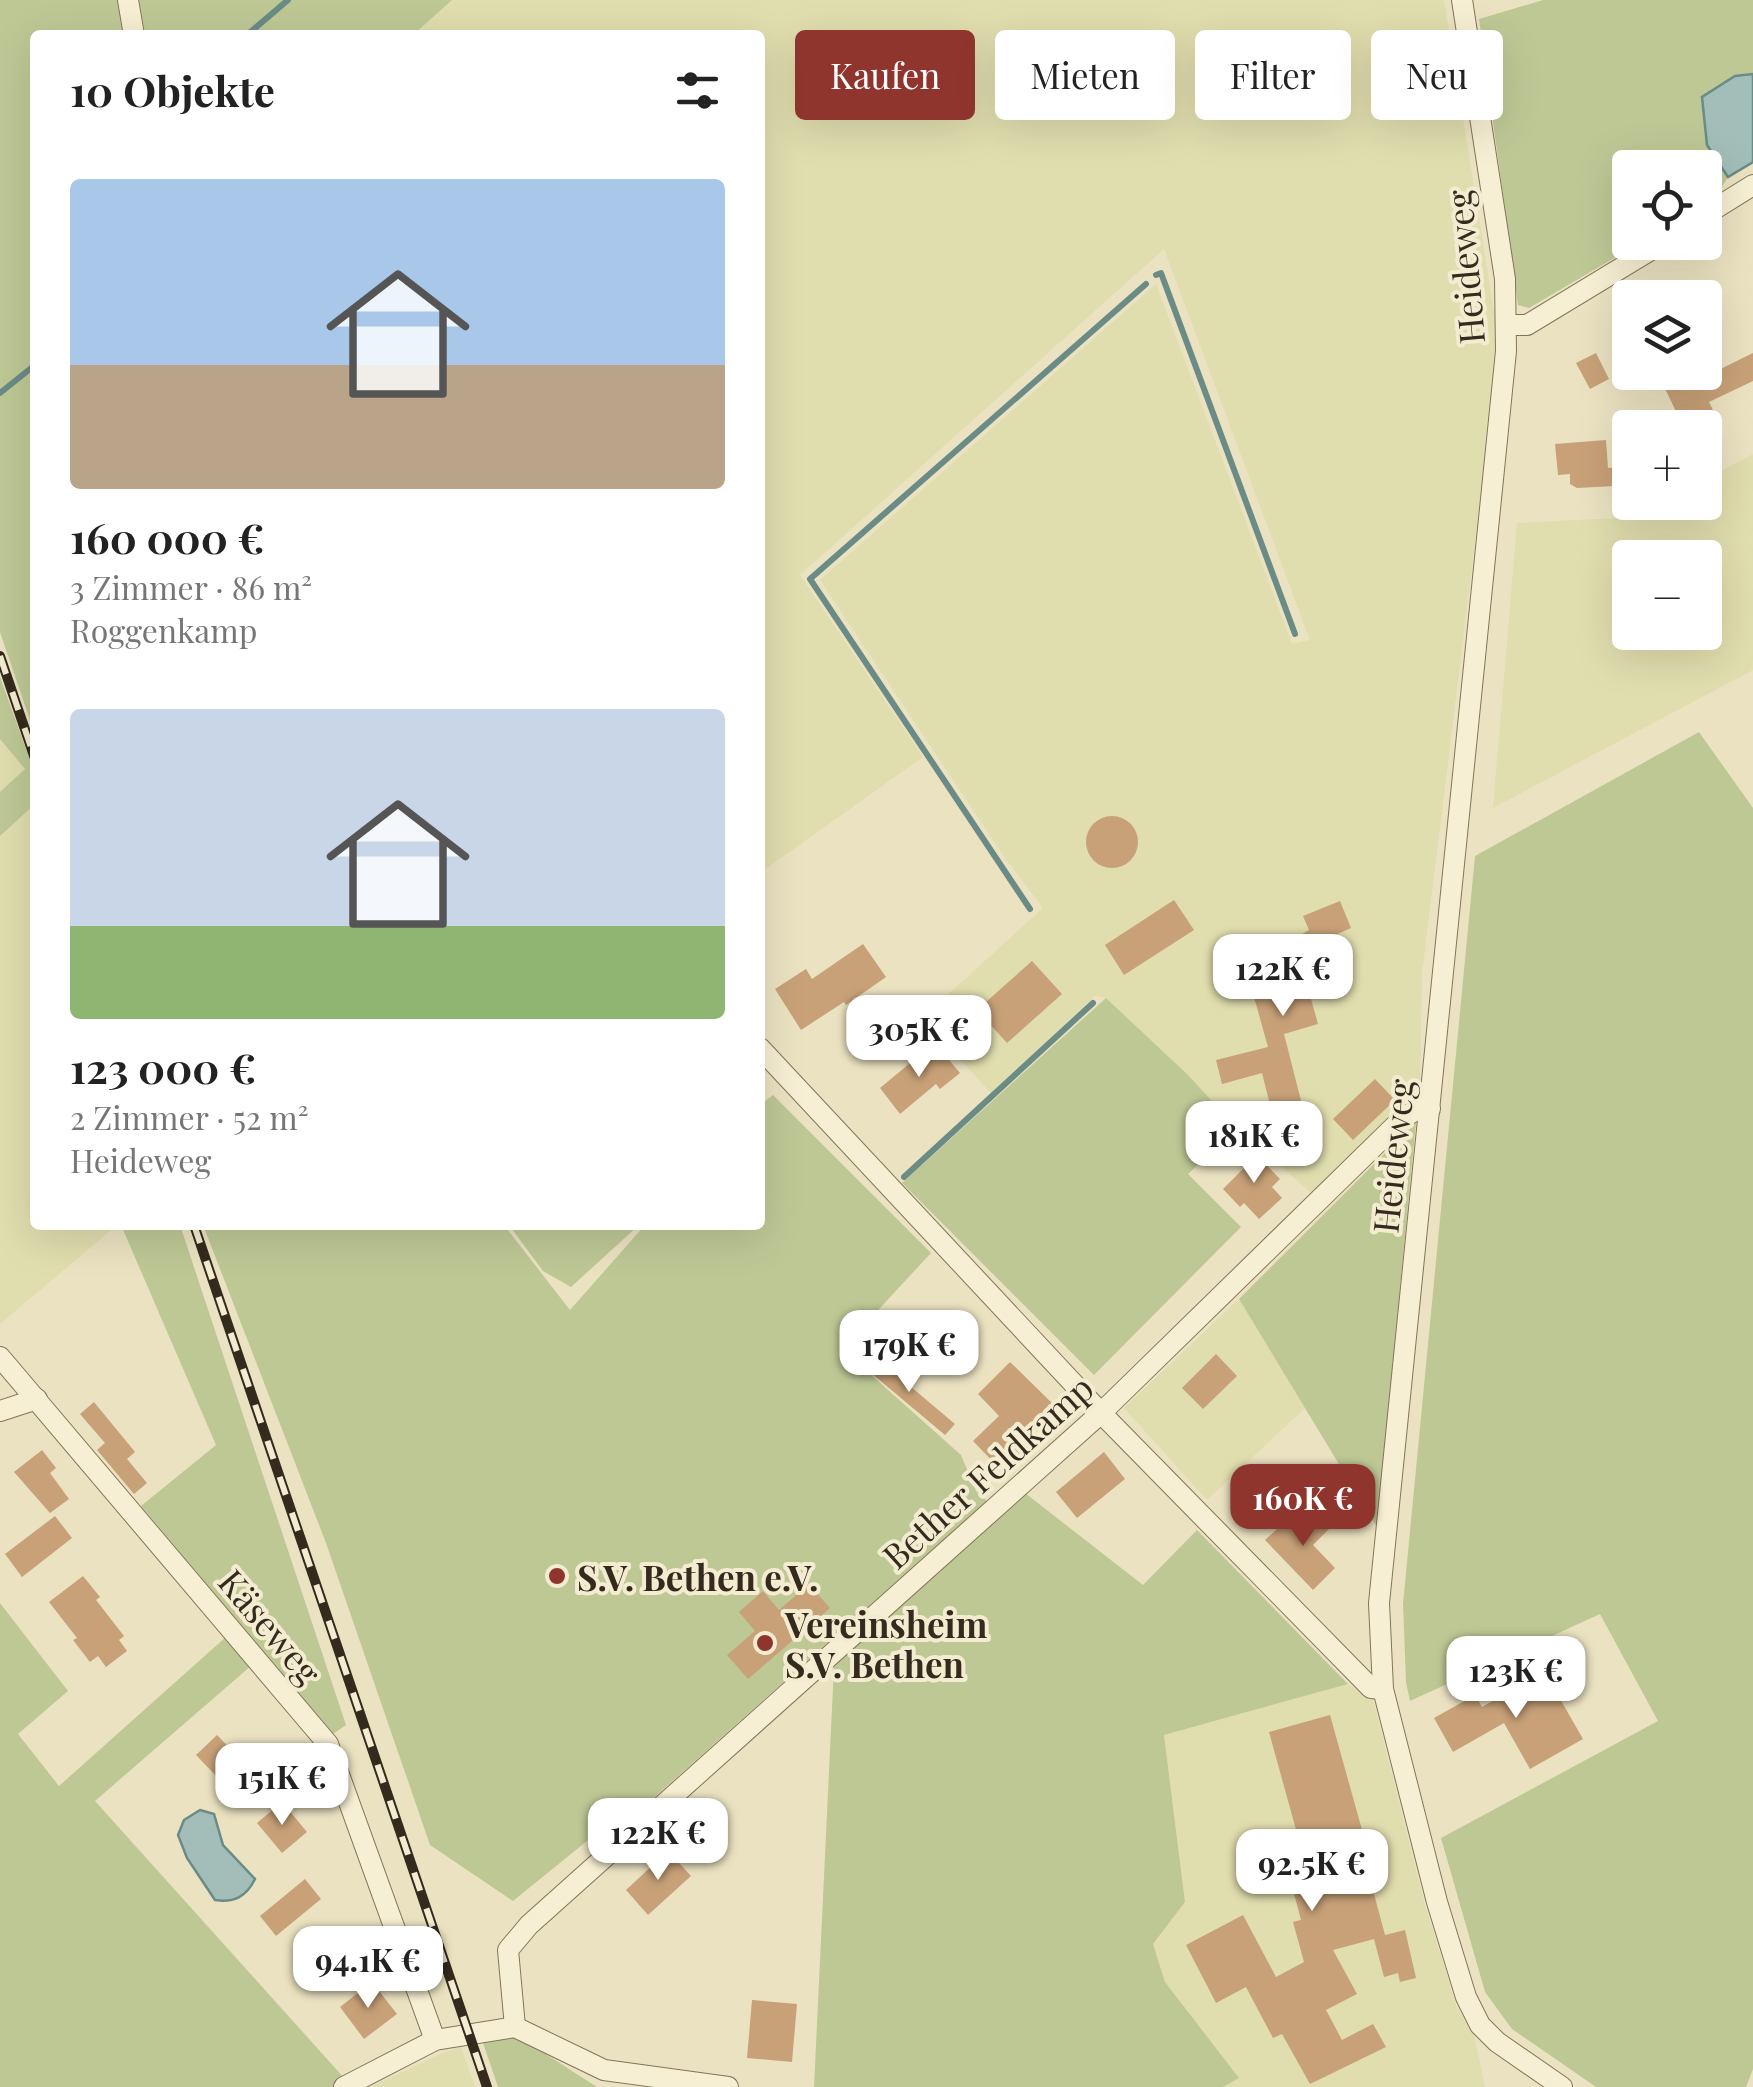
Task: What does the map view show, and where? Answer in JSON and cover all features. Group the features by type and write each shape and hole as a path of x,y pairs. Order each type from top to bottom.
{"street":[{"path":"128,0 133,30"},
{"name":"Heideweg","path":"1462,0 1504,279 1507,325 1379,1602 1383,1690 1437,1902 1466,1997 1480,2025 1497,2042 1562,2087"},
{"path":"1722,204 1753,185"},
{"path":"1507,325 1527,325 1634,260"},
{"path":"765,1053 1101,1413 1370,1688 1383,1690"},
{"name":"Bether Feldkamp","path":"515,2027 508,1950 529,1925 1101,1413 1403,1118 1416,1110 1430,1109"},
{"name":"Käseweg","path":"0,1357 328,1744 436,2040"},
{"path":"0,1411 37,1399"},
{"path":"344,2087 436,2040 515,2027 604,2070 728,2087"}],"shaded area":[{"path":"452,0 1444,0 1449,30 1371,30 1371,120 1463,120 1497,330 1422,974 1420,1090 1315,1196 1237,1128 1188,1075 1106,998 1095,996 991,1093 922,1018 1043,908 1005,858 820,580 1156,284 1292,644 1310,640 1164,249 800,575 923,757 765,869 765,30 419,30"},
{"path":"1753,454 1753,670 1493,808 1517,523 1612,518 1722,520 1722,471"},
{"path":"0,739 25,769 0,792"},
{"path":"30,809 30,1230 111,1230 0,1324 0,836"},
{"path":"1239,1299 1305,1408 1207,1500 1124,1408"},
{"path":"1348,1684 1372,1696 1425,1905 1457,2008 1474,2035 1485,2087 1223,2087 1238,2077 1165,1982 1153,1944 1185,1902 1164,1735"},
{"path":"461,2046 475,2087 371,2087 436,2056"}],"green space":[{"path":"0,0 121,0 126,30 30,30 30,720 0,632"},
{"path":"139,0 452,0 419,30 144,30"},
{"path":"1543,0 1753,0 1753,74 1735,76 1707,145 1710,150 1612,150 1612,259 1529,308 1518,305 1493,120 1503,120 1503,30 1480,30 1479,19"},
{"path":"0,677 30,760 30,809 0,836 0,792 25,769 0,739"},
{"path":"1699,732 1753,808 1753,2069 1746,2087 1596,2087 1512,2029 1485,1992 1441,1838 1658,1721 1600,1614 1410,1701 1403,1604 1475,856"},
{"path":"1106,998 1188,1075 1237,1128 1188,1174 1241,1227 1094,1375 902,1183"},
{"path":"773,1095 931,1253 842,1349 961,1455 976,1491 987,1501 649,1802 640,1798 513,1901 430,1845 326,1543 205,1230 508,1230 570,1310 641,1230 765,1230 765,1101"},
{"path":"1416,1122 1377,1527 1239,1299"},
{"path":"123,1230 182,1230 346,1725 333,1734 141,1506 216,1445"},
{"path":"513,1230 634,1230 571,1287 543,1271"},
{"path":"1025,1493 1143,1585 1197,1530 1348,1684 1164,1735 1185,1902 1153,1944 1165,1982 1239,2078 1223,2087 814,2087 834,1666"},
{"path":"0,1603 68,1691 18,1734 59,1786 227,1636 252,1665 95,1801 345,2079 335,2087 0,2087"},
{"path":"516,2035 597,2087 498,2087 481,2037"}],"water":[{"path":"1753,74 1753,162 1728,177 1722,168 1722,150 1710,150 1707,145 1702,97 1735,76"},
{"path":"200,1810 214,1814 223,1845 255,1879 239,1897 215,1900 187,1858 178,1835 184,1820"}],"building":[{"path":"1596,353 1609,379 1590,389 1576,363"},
{"path":"1753,353 1753,381 1709,402 1713,410 1675,410 1666,390 1722,390 1722,368"},
{"path":"1606,440 1612,486 1577,488 1570,484 1570,474 1558,475 1555,444"},
{"path":"1112,816 1131,823 1138,842 1131,861 1112,868 1093,861 1086,842 1093,823"},
{"path":"1174,900 1194,930 1124,975 1105,945"},
{"path":"1340,901 1351,928 1299,951 1296,945 1318,1024 1284,1034 1310,1136 1280,1144 1262,1073 1222,1084 1216,1060 1268,1047 1242,954 1294,939 1309,930 1303,916"},
{"path":"863,944 886,977 801,1030 775,989 806,969 812,979"},
{"path":"1032,961 1062,994 1007,1043 977,1010"},
{"path":"939,1048 960,1073 940,1089 936,1084 900,1114 880,1088 915,1059 920,1065"},
{"path":"1375,1079 1395,1100 1353,1140 1333,1119"},
{"path":"1251,1149 1280,1179 1272,1187 1282,1198 1259,1219 1223,1189 1244,1168 1238,1162"},
{"path":"1216,1354 1237,1376 1203,1409 1182,1388"},
{"path":"873,1355 955,1424 945,1435 864,1367"},
{"path":"1010,1362 1055,1406 1016,1445 1024,1453 1004,1473 973,1441 999,1416 978,1394"},
{"path":"94,1402 135,1452 127,1459 147,1483 134,1494 97,1450 105,1443 80,1414"},
{"path":"42,1450 56,1468 50,1473 69,1499 50,1513 14,1472"},
{"path":"1104,1452 1125,1479 1077,1518 1056,1492"},
{"path":"1313,1511 1330,1528 1313,1545 1335,1568 1313,1590 1265,1540 1288,1519 1296,1528"},
{"path":"55,1516 72,1538 22,1577 5,1554"},
{"path":"83,1576 124,1636 119,1640 127,1651 106,1667 98,1656 90,1662 49,1602"},
{"name":"Vereinsheim S.V. Bethen","path":"809,1584 830,1608 748,1679 727,1655 755,1631 739,1612 763,1591 779,1610"},
{"path":"1544,1671 1583,1739 1530,1769 1504,1723 1453,1752 1434,1718 1475,1695 1482,1707"},
{"path":"1330,1715 1364,1837 1359,1838 1385,1935 1405,1930 1416,1978 1400,1982 1398,1973 1384,1977 1374,1939 1333,1950 1357,1994 1326,2010 1342,2040 1373,2024 1386,2047 1310,2084 1282,2034 1273,2038 1246,1987 1216,2003 1186,1945 1243,1915 1276,1977 1304,1962 1293,1922 1301,1920 1290,1878 1308,1873 1269,1732"},
{"path":"217,1735 241,1760 220,1780 196,1755"},
{"path":"282,1802 307,1832 282,1853 257,1823"},
{"path":"668,1851 691,1876 648,1915 626,1890"},
{"path":"305,1879 321,1899 276,1936 260,1916"},
{"path":"372,1982 397,2014 364,2039 340,2007"},
{"path":"752,2000 797,2004 792,2062 747,2058"}],"waterway":[{"path":"253,30 288,0"},
{"path":"1156,275 1161,273 1295,634"},
{"path":"1030,909 810,579 1146,284"},
{"path":"0,393 30,369"},
{"path":"904,1177 1093,1003"}],"railway":[{"path":"0,656 30,744"},
{"path":"196,1230 487,2087"}],"place":[{"name":"S.V. Bethen e.V.","path":"557,1576"},
{"name":"Vereinsheim S.V. Bethen","path":"765,1643"}]}
